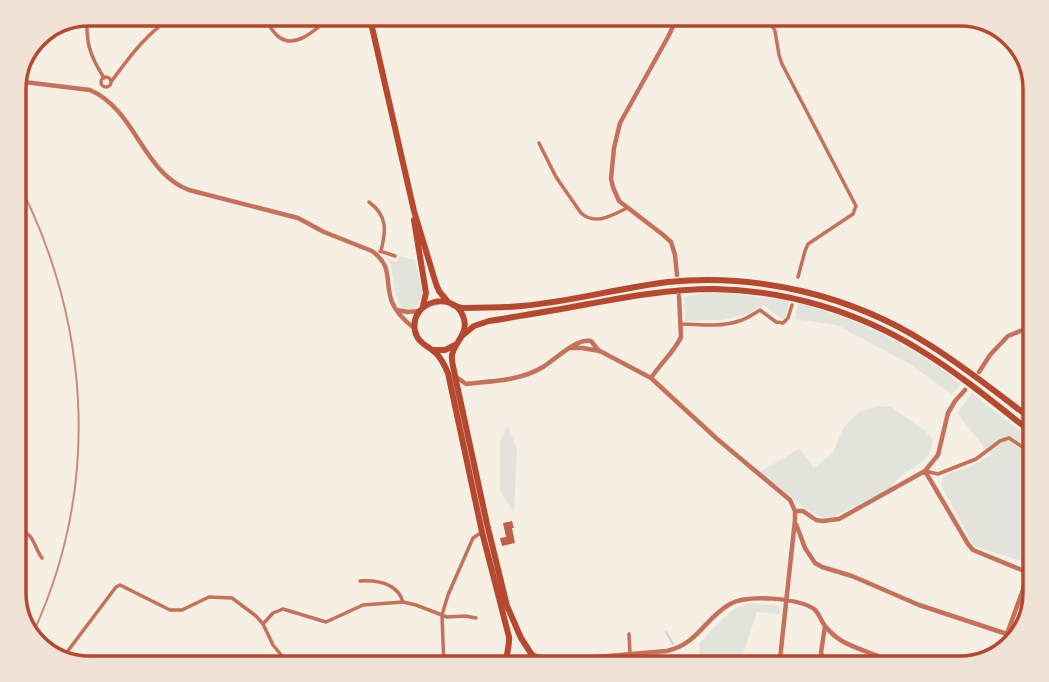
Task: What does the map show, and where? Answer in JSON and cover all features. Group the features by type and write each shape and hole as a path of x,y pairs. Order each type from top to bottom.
{"main road":[{"path":"372,26 414,211 436,284 444,297 462,315 463,335"},
{"path":"414,211 426,293 415,328 420,341 444,363 448,373 482,532 508,632 507,656"},
{"path":"421,309 435,301 462,308 522,306 684,281 728,281 791,289 844,303 912,334 953,360 1023,413"},
{"path":"532,656 519,634 508,606 486,524 455,376 452,356 463,335 474,326 489,321 668,292 727,290 788,298 846,314 905,341 948,368 1023,426"},
{"path":"431,349 445,350 458,343"},
{"path":"507,656 518,648 531,652"}],"street":[{"path":"87,26 92,60 102,80 102,86 107,87 158,26"},
{"path":"270,26 276,35 293,42 318,26"},
{"path":"673,26 622,117 614,148 611,178 617,198 671,242 677,275"},
{"path":"772,26 782,64 856,205 853,214 808,244 798,277"},
{"path":"102,80 108,78 111,82"},
{"path":"97,93 102,80"},
{"path":"27,82 97,93 118,111 156,166 177,186 298,218 324,232 372,251 395,256"},
{"path":"539,143 556,177 586,218 599,220 627,208"},
{"path":"369,202 377,208 384,222 385,234 380,254 387,270 391,298 397,310 415,328"},
{"path":"651,377 679,343 682,324 679,296"},
{"path":"682,324 711,325 733,322 760,310 776,322 783,323 787,320 792,305"},
{"path":"397,310 408,313 421,309"},
{"path":"979,372 990,355 1008,337 1023,330"},
{"path":"455,376 466,384 526,376 583,340 592,342 600,351"},
{"path":"582,348 583,340"},
{"path":"570,348 600,351 651,377 716,438 790,500 795,511 795,520 780,656"},
{"path":"459,395 466,384"},
{"path":"795,511 803,511 816,520 839,519 925,471 937,455 948,413 965,390"},
{"path":"925,471 938,474 975,459 1004,439 1012,439 1023,447"},
{"path":"925,471 973,550 1023,570"},
{"path":"795,520 805,548 815,563 822,567 852,576 919,605 1007,634"},
{"path":"444,656 442,615 448,595 473,538 482,532"},
{"path":"26,533 34,540 36,550 42,558"},
{"path":"793,540 805,548"},
{"path":"360,581 388,584 399,592 403,602"},
{"path":"67,652 118,585 122,585 170,610 181,610 209,597 232,598 263,624 273,645 282,656"},
{"path":"607,656 677,649 693,639 722,609 736,601 755,597 786,600 812,608 825,626 842,641 878,656"},
{"path":"1007,633 1023,597"},
{"path":"263,624 273,612 283,608 326,622 363,605 403,602 447,617 476,618"},
{"path":"822,656 825,626"},
{"path":"629,634 630,654"},
{"path":"531,652 539,656"}],"shaded area":[{"path":"399,256 415,260 423,295 414,310 403,309 397,298 388,259 397,262"},
{"path":"710,292 789,301 783,320 764,305 747,314 723,320 685,321 684,297"},
{"path":"798,303 842,317 884,335 923,357 961,384 952,394 908,363 837,325 795,319"},
{"path":"972,393 1023,433 1023,561 974,546 941,485 942,479 948,474 972,466 992,454 957,413"},
{"path":"877,406 891,407 933,439 927,457 900,477 892,488 833,517 824,518 802,506 760,472 799,449 814,468 833,453 843,428 859,412"},
{"path":"508,426 517,450 514,513 500,491 500,441"},
{"path":"752,603 778,606 780,614 757,612 742,656 700,656 699,644 730,613"}],"building":[{"path":"512,521 515,543 502,546 500,538 506,537 503,523"}],"waterway":[{"path":"666,632 673,644"}],"railway":[{"path":"26,200 59,285 72,343 78,401 78,459 70,517 56,574 36,626"}]}
